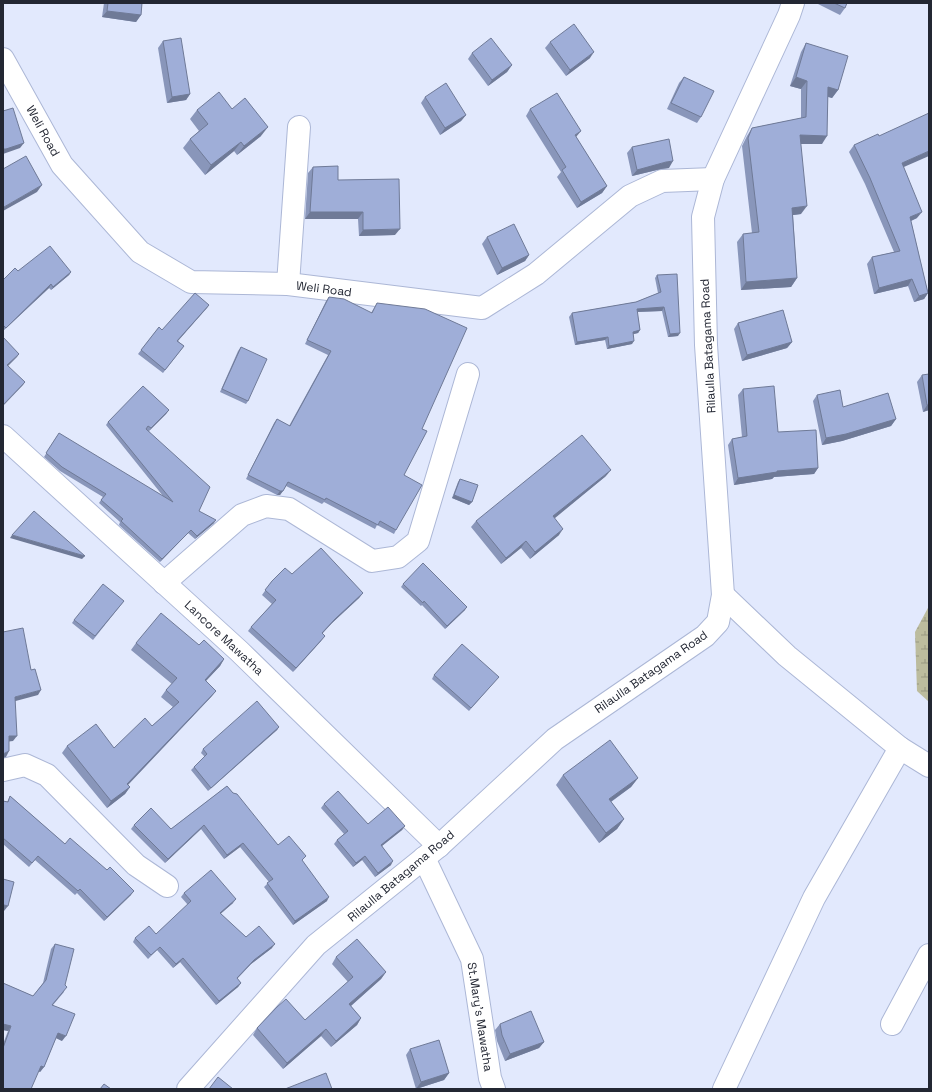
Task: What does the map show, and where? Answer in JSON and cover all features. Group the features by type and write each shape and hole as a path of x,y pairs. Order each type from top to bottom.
{"street":[{"name":"Rilaulla Batagama Road","path":"188,1089 316,945 431,852 555,739 705,636 718,622 723,595 706,344 703,217 713,179 789,15 792,3"},
{"name":"Weli Road","path":"3,59 62,165 140,252 191,282 288,284 482,308 536,274 630,196 662,181 713,179"},
{"path":"288,284 299,127"},
{"path":"164,583 242,515 266,506 289,509 372,561 398,557 418,541 468,374"},
{"name":"Lancore Mawatha","path":"3,436 240,651 431,852"},
{"path":"723,595 787,656 900,748 929,766"},
{"path":"724,1089 814,898 900,748"},
{"path":"3,770 25,765 46,775 136,864 167,886"},
{"name":"St.Mary's Mawatha","path":"431,852 472,959 490,1078 494,1089"},
{"path":"892,1024 929,955"}],"green space":[{"path":"929,606 929,702 917,691 915,632"}],"building":[{"path":"108,3 142,3 141,15 107,11"},
{"path":"834,3 847,3 845,8"},
{"path":"574,24 594,52 570,70 550,42"},
{"path":"181,38 190,94 172,97 163,41"},
{"path":"491,38 512,65 492,80 472,53"},
{"path":"806,43 848,56 838,90 828,87 827,136 800,135 807,206 792,208 797,278 746,282 743,234 759,232 748,138 752,128 806,117 807,81 796,77"},
{"path":"684,77 714,91 701,117 671,103"},
{"path":"446,83 466,115 445,128 425,97"},
{"path":"219,92 232,109 245,98 268,127 244,146 241,142 211,165 190,139 208,124 197,110"},
{"path":"557,93 581,131 575,135 607,186 581,202 562,170 566,167 530,109"},
{"path":"13,108 24,143 3,149 3,111"},
{"path":"929,113 929,151 902,163 922,212 910,217 928,293 919,296 912,279 879,288 872,257 900,251 870,178 854,145 878,134 879,136"},
{"path":"669,139 673,161 637,170 632,147"},
{"path":"26,156 42,185 4,207 3,169"},
{"path":"338,166 338,180 399,179 400,229 363,230 363,212 310,212 313,167"},
{"path":"514,224 529,255 502,268 487,237"},
{"path":"50,246 71,272 53,287 51,284 6,328 3,325 3,280 15,268 18,271"},
{"path":"677,274 680,333 670,334 664,307 637,309 640,330 633,332 634,341 609,346 608,337 577,342 572,313 636,302 661,292 657,275"},
{"path":"195,293 209,305 177,341 184,346 165,370 141,350 159,327 162,330"},
{"path":"329,297 344,299 372,313 377,303 425,309 467,328 422,429 427,431 404,475 422,485 396,530 380,521 378,525 326,498 325,500 288,482 283,491 280,491 248,475 277,419 290,426 331,351 307,340"},
{"path":"783,310 792,342 747,355 738,323"},
{"path":"3,337 19,354 7,365 25,382 3,405"},
{"path":"241,347 267,359 248,401 222,389"},
{"path":"929,374 929,405 927,405 922,375"},
{"path":"143,386 169,410 151,428 148,426 146,429 210,487 199,511 216,520 197,536 191,530 162,559 121,521 123,519 101,500 106,494 62,467 46,453 59,433 173,502 108,422"},
{"path":"774,386 778,432 816,430 818,468 777,471 738,478 732,439 747,436 743,389"},
{"path":"840,390 843,407 888,393 896,419 846,434 826,438 817,395"},
{"path":"582,435 611,470 553,516 563,529 535,552 526,541 506,558 476,521"},
{"path":"460,479 478,485 472,502 454,495"},
{"path":"34,511 85,556 12,535"},
{"path":"321,548 363,593 322,633 325,636 296,668 251,627 276,600 265,590 272,581 285,568 292,574"},
{"path":"423,563 467,607 447,626 424,601 423,603 403,584"},
{"path":"103,584 124,601 95,636 74,620"},
{"path":"161,613 199,645 204,640 224,659 205,680 216,691 127,784 130,787 111,801 67,746 96,724 114,748 145,718 152,726 179,702 166,690 177,678 136,643"},
{"path":"23,628 31,670 35,669 41,690 15,697 17,736 9,736 9,751 3,754 3,632"},
{"path":"462,644 499,677 471,708 434,675"},
{"path":"257,701 279,727 211,788 194,767 207,754 203,749"},
{"path":"610,740 638,778 609,799 624,819 606,833 563,775"},
{"path":"227,786 233,793 237,794 278,845 289,836 306,856 302,860 329,897 295,921 267,883 273,879 243,843 227,855 204,825 168,859 134,825 151,808 171,829"},
{"path":"338,791 368,824 388,807 405,826 381,845 393,861 378,873 365,856 356,863 337,840 348,831 324,804"},
{"path":"10,796 65,844 70,838 107,870 110,867 134,891 107,917 80,889 78,891 38,856 32,863 3,838 3,801 8,802"},
{"path":"211,870 236,899 220,913 246,937 259,926 275,944 254,960 237,978 241,983 219,1001 183,958 176,964 160,947 151,955 135,938 149,926 156,934 191,901 184,893"},
{"path":"3,879 14,882 8,906 4,905 3,910"},
{"path":"357,939 386,972 349,1004 361,1018 336,1041 326,1029 287,1063 257,1028 286,999 305,1020 353,977 336,957"},
{"path":"55,944 74,949 65,985 67,987 52,1005 75,1014 66,1036 58,1033 44,1067 41,1066 31,1089 3,1089 3,1048 11,1026 3,1024 3,983 33,996 46,980"},
{"path":"531,1011 544,1042 510,1054 502,1035 500,1024"},
{"path":"439,1040 449,1073 421,1082 410,1049"},
{"path":"326,1073 332,1089 285,1089"},
{"path":"218,1077 233,1089 209,1089"},
{"path":"104,1084 111,1089 100,1089"}]}
